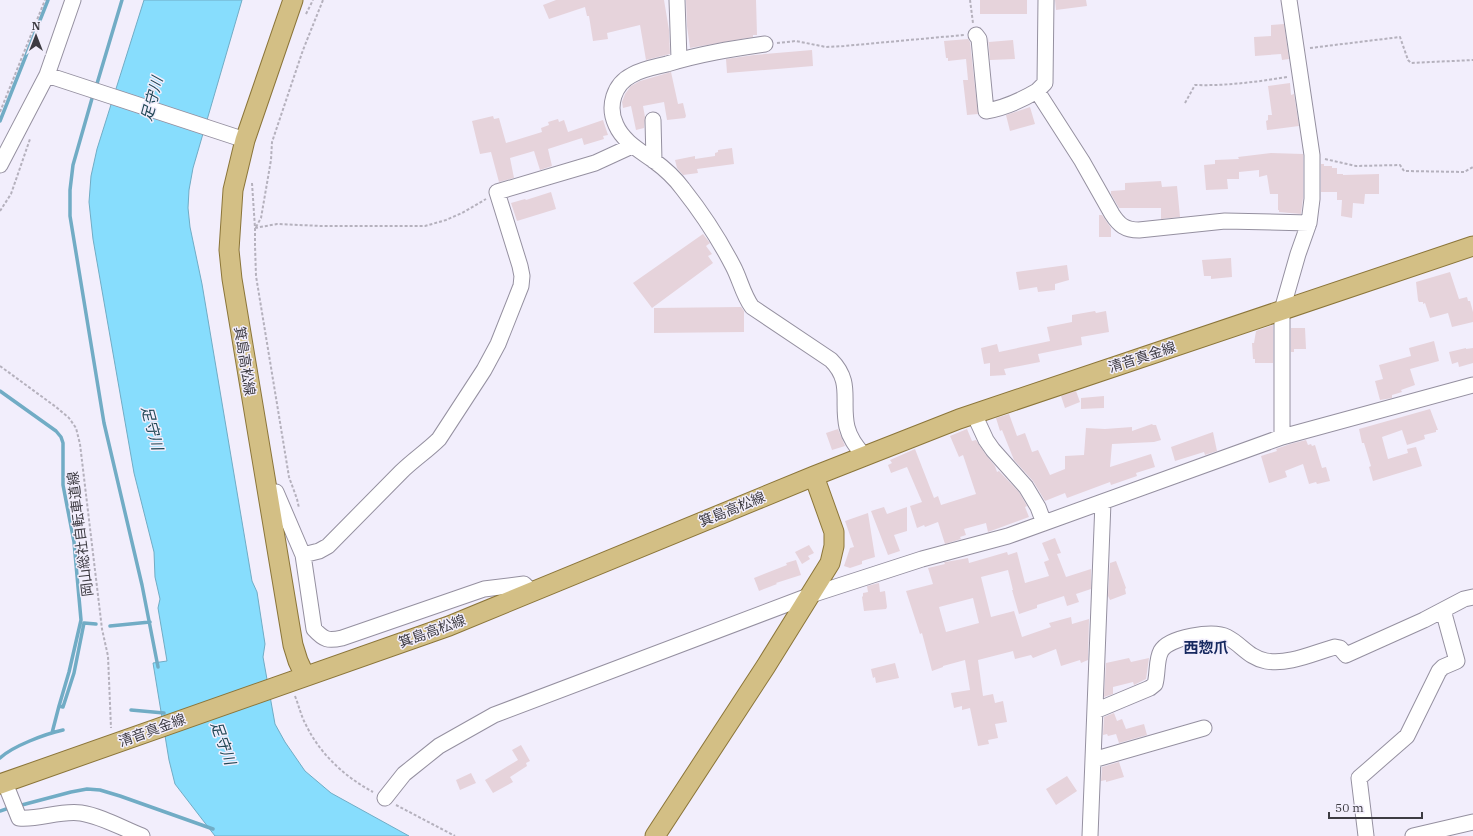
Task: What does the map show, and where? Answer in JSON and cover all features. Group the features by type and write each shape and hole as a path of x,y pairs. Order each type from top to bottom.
{"main road":[{"name":"箕島高松線","path":"293,0 240,138 233,190 229,250 233,287 267,494 293,645 298,661 293,680"},
{"name":"清音真金線","path":"814,476 928,430 1473,246"},
{"name":"箕島高松線","path":"293,680 448,626 814,476"},
{"path":"654,836 766,666 811,596 830,563 834,546 834,532 831,520 814,476"},
{"name":"清音真金線","path":"2,784 118,735 293,680"}],"street":[{"path":"0,164 53,77 73,0"},
{"path":"677,0 679,59"},
{"path":"976,35 978,39 986,111 1003,108 1037,91 1044,83 1046,0"},
{"path":"1282,437 1282,310 1298,254 1309,223 1312,199 1312,155 1295,50 1289,0"},
{"path":"765,44 679,59 632,74 616,90 613,99 614,118 616,125 632,146 654,161 683,188 703,217 733,267 744,295 752,307 831,360 839,370 844,381 847,427 854,444 864,456"},
{"path":"53,77 240,138"},
{"path":"1037,91 1082,161 1117,222 1124,228 1139,230 1239,220 1309,223"},
{"path":"652,120 654,161"},
{"path":"303,555 319,551 328,546 401,472 439,439 484,370 498,344 521,286 522,276 497,192 595,163 632,146"},
{"path":"385,798 404,774 439,746 494,715 811,596 922,559 1008,536 1282,437 1473,385"},
{"path":"974,414 986,440 993,450 1026,487 1038,507 1044,523"},
{"path":"267,494 276,492 303,555 314,629 322,638 332,640 342,638 484,590 524,584 532,592"},
{"path":"1090,836 1103,502"},
{"path":"1095,711 1150,688 1155,684 1161,651 1172,642 1199,634 1220,634 1226,636 1250,654 1261,660 1267,661 1287,661 1335,647 1340,648 1346,655 1396,633 1464,599 1473,597"},
{"path":"1366,836 1359,778 1407,736 1439,671 1443,667 1457,661 1444,610"},
{"path":"1093,760 1204,728"},
{"path":"2,784 19,818 26,819 53,814 80,813 142,836"},
{"path":"1413,836 1473,822"}],"path":[{"path":"0,112 45,0"},
{"path":"255,228 261,218 271,160 272,142 323,0"},
{"path":"765,44 796,41 826,46 844,46 976,35 970,0"},
{"path":"1295,50 1400,37 1408,60 1411,63 1473,60"},
{"path":"1185,103 1195,86 1242,84 1299,75"},
{"path":"1312,155 1356,166 1400,165 1404,171 1464,172 1473,167"},
{"path":"252,178 256,276 289,477 297,499 299,513"},
{"path":"255,228 277,224 322,226 425,226 446,220 462,213 497,192"},
{"name":"岡山総社自転車道線","path":"0,366 56,406 69,418 76,428 80,444 102,629 108,656 118,735"},
{"path":"293,680 300,712 306,726 320,747 339,770 351,779 455,836"}],"water":[{"name":"足守川","path":"144,0 242,0 193,168 189,190 188,208 190,227 202,284 252,581 257,592 265,644 263,657 275,724 285,742 305,771 331,793 409,836 215,836 175,784 169,760 153,663 167,661 158,608 160,599 155,577 154,552 134,473 93,239 89,202 91,176 97,149"}],"building":[{"path":"556,0 664,0 669,30 670,54 646,60 640,25 607,33 608,39 593,41 589,16 587,16 585,7 549,19 543,5"},
{"path":"686,0 756,0 757,35 753,35 753,37 690,48"},
{"path":"980,0 1027,0 1027,14 980,14"},
{"path":"1055,0 1086,0 1087,6 1056,10"},
{"path":"1284,24 1289,59 1282,60 1281,54 1255,56 1254,37 1271,36 1271,25"},
{"path":"988,37 989,42 1013,40 1015,59 990,60"},
{"path":"968,39 970,42 978,114 967,115 963,80 968,80 966,59 948,61 948,58 946,58 944,41"},
{"path":"812,50 813,66 727,73 726,59"},
{"path":"671,72 678,104 683,103 686,116 685,118 667,120 664,102 643,106 645,117 644,128 636,130 631,106 623,108 622,102 625,94 631,86 640,81"},
{"path":"1290,83 1291,95 1294,94 1299,126 1267,130 1266,121 1268,120 1268,115 1272,115 1268,86"},
{"path":"1030,107 1035,124 1010,131 1006,115"},
{"path":"493,116 494,119 499,118 506,143 542,132 541,128 549,125 548,122 558,119 559,122 564,120 568,132 603,120 608,135 603,136 604,139 584,145 582,138 548,149 552,166 540,170 534,151 510,158 514,178 499,182 491,152 480,154 472,121"},
{"path":"732,148 734,164 697,169 698,173 683,175 677,168 675,160 695,156 695,159 715,156 715,153 718,152 718,150"},
{"path":"1271,153 1303,154 1303,198 1301,214 1279,212 1278,194 1270,194 1267,175 1259,177 1259,170 1239,172 1239,179 1227,179 1228,189 1206,190 1204,165 1215,164 1215,160 1239,159 1238,157"},
{"path":"1321,164 1324,164 1324,166 1332,166 1332,168 1337,168 1337,174 1379,174 1379,194 1365,194 1364,204 1353,203 1352,218 1341,216 1342,200 1337,200 1337,192 1321,192"},
{"path":"1161,181 1162,187 1177,186 1180,217 1161,219 1161,208 1119,208 1111,194 1111,191 1125,190 1125,183"},
{"path":"551,192 556,209 517,221 511,203"},
{"path":"1099,215 1102,215 1111,228 1111,237 1099,237"},
{"path":"703,234 710,243 706,246 712,254 708,256 713,263 652,308 633,283"},
{"path":"1231,258 1232,277 1211,279 1211,276 1204,276 1202,260"},
{"path":"1067,265 1069,280 1055,284 1055,290 1038,292 1037,287 1019,290 1016,272"},
{"path":"1450,272 1459,299 1467,297 1468,301 1470,301 1473,312 1473,322 1452,327 1448,313 1430,318 1425,303 1423,304 1423,302 1419,302 1418,300 1416,282"},
{"path":"741,307 744,311 744,332 654,333 654,308"},
{"path":"1095,311 1096,313 1106,311 1109,332 1081,337 1082,345 1038,354 1040,362 1004,369 1006,375 990,376 990,363 984,364 981,348 997,344 999,352 1050,341 1047,327 1072,322 1072,315"},
{"path":"1273,325 1273,363 1255,363 1255,359 1253,359 1252,343 1254,343 1256,331"},
{"path":"1291,328 1305,328 1306,349 1294,349 1294,352 1291,352"},
{"path":"1434,341 1439,361 1410,369 1415,385 1401,390 1402,392 1392,395 1392,398 1380,400 1375,381 1383,379 1379,365 1411,356 1409,348"},
{"path":"1473,348 1473,363 1459,367 1458,362 1452,364 1449,352"},
{"path":"1076,391 1080,402 1065,408 1061,396"},
{"path":"1104,396 1104,408 1081,409 1081,398"},
{"path":"1430,409 1438,430 1436,430 1436,432 1424,435 1425,439 1407,445 1402,430 1382,437 1388,459 1408,453 1407,449 1416,447 1422,466 1373,481 1369,467 1371,466 1364,443 1362,443 1359,429"},
{"path":"1009,414 1017,436 1025,433 1032,452 1038,450 1050,475 1065,469 1065,456 1084,455 1086,428 1105,429 1132,427 1132,431 1152,424 1156,425 1161,440 1154,442 1112,444 1110,467 1151,454 1155,467 1136,473 1137,476 1111,485 1110,482 1067,498 1065,493 1045,501 1033,481 1014,460 1002,430 1000,431 996,418"},
{"path":"838,429 845,446 832,450 826,433"},
{"path":"967,429 972,441 976,440 995,466 997,472 999,471 1019,492 1027,506 1025,507 1029,517 988,532 986,523 964,529 966,535 960,537 961,539 945,544 938,522 925,527 924,525 917,528 910,506 922,502 907,467 891,473 888,465 892,463 890,460 915,449 934,498 938,496 941,505 976,494 963,455 959,457 950,436"},
{"path":"1213,432 1217,451 1205,455 1204,452 1175,461 1171,447"},
{"path":"1306,440 1308,445 1315,445 1322,468 1326,467 1330,481 1309,484 1303,464 1285,471 1287,477 1269,483 1261,456 1277,451 1276,449 1290,444"},
{"path":"884,507 887,514 907,507 907,531 894,535 900,551 888,555 871,511"},
{"path":"868,513 875,557 862,561 862,564 850,568 844,566 850,548 854,547 845,521"},
{"path":"1055,538 1061,553 1057,554 1066,577 1091,569 1091,589 1076,594 1079,602 1067,606 1064,596 1037,605 1037,608 1019,614 1008,570 981,577 991,617 1014,611 1022,637 1051,627 1049,623 1071,617 1072,624 1089,619 1088,660 1081,663 1080,660 1061,666 1056,649 1033,658 1031,655 1015,659 1013,651 978,660 983,696 993,694 995,703 1003,701 1007,722 995,724 998,738 988,740 989,744 978,746 970,708 962,710 962,706 954,708 951,693 970,690 965,660 943,666 932,671 922,633 920,634 906,591 933,584 928,568 945,564 944,562 968,558 969,563 1007,552 1008,555 1017,552 1025,583 1049,576 1044,562 1049,560 1042,543","holes":["973,598 979,623 946,632 939,607"]},
{"path":"809,545 814,553 808,556 810,559 802,564 795,552"},
{"path":"796,560 801,575 776,583 777,584 759,591 754,578"},
{"path":"1116,561 1126,588 1126,594 1110,600 1108,596 1110,563"},
{"path":"879,583 880,592 885,591 886,609 864,611 862,597 863,593 868,592 867,586"},
{"path":"1129,658 1131,662 1149,658 1146,679 1134,685 1133,682 1113,687 1113,694 1104,697 1106,663"},
{"path":"895,663 899,678 876,683 871,669"},
{"path":"1114,713 1117,721 1122,719 1126,729 1144,724 1147,735 1119,743 1116,734 1108,736 1107,734 1103,735 1104,717"},
{"path":"521,745 530,761 526,763 527,766 510,777 513,782 493,793 485,780 518,760 512,750"},
{"path":"1119,762 1124,777 1106,782 1106,780 1101,781 1102,767"},
{"path":"471,773 476,783 460,790 456,780"},
{"path":"1067,776 1077,791 1056,805 1046,789"}],"waterway":[{"path":"0,121 48,0"},
{"path":"96,87 122,0"},
{"path":"93,95 73,165 70,190 70,216 104,423 142,585 158,667"},
{"path":"0,391 56,431 61,437 63,443 63,485 74,542 81,620 69,672 59,706"},
{"path":"110,626 150,622"},
{"path":"52,733 59,706 63,707 74,673 84,623 96,624"},
{"path":"131,710 164,713"},
{"path":"0,758 13,749 30,741 47,734 63,730"},
{"path":"18,806 71,792 87,789 100,790 213,829"},
{"path":"0,811 12,807"}],"district":[{"name":"西惣爪","path":"1206,648"}]}
